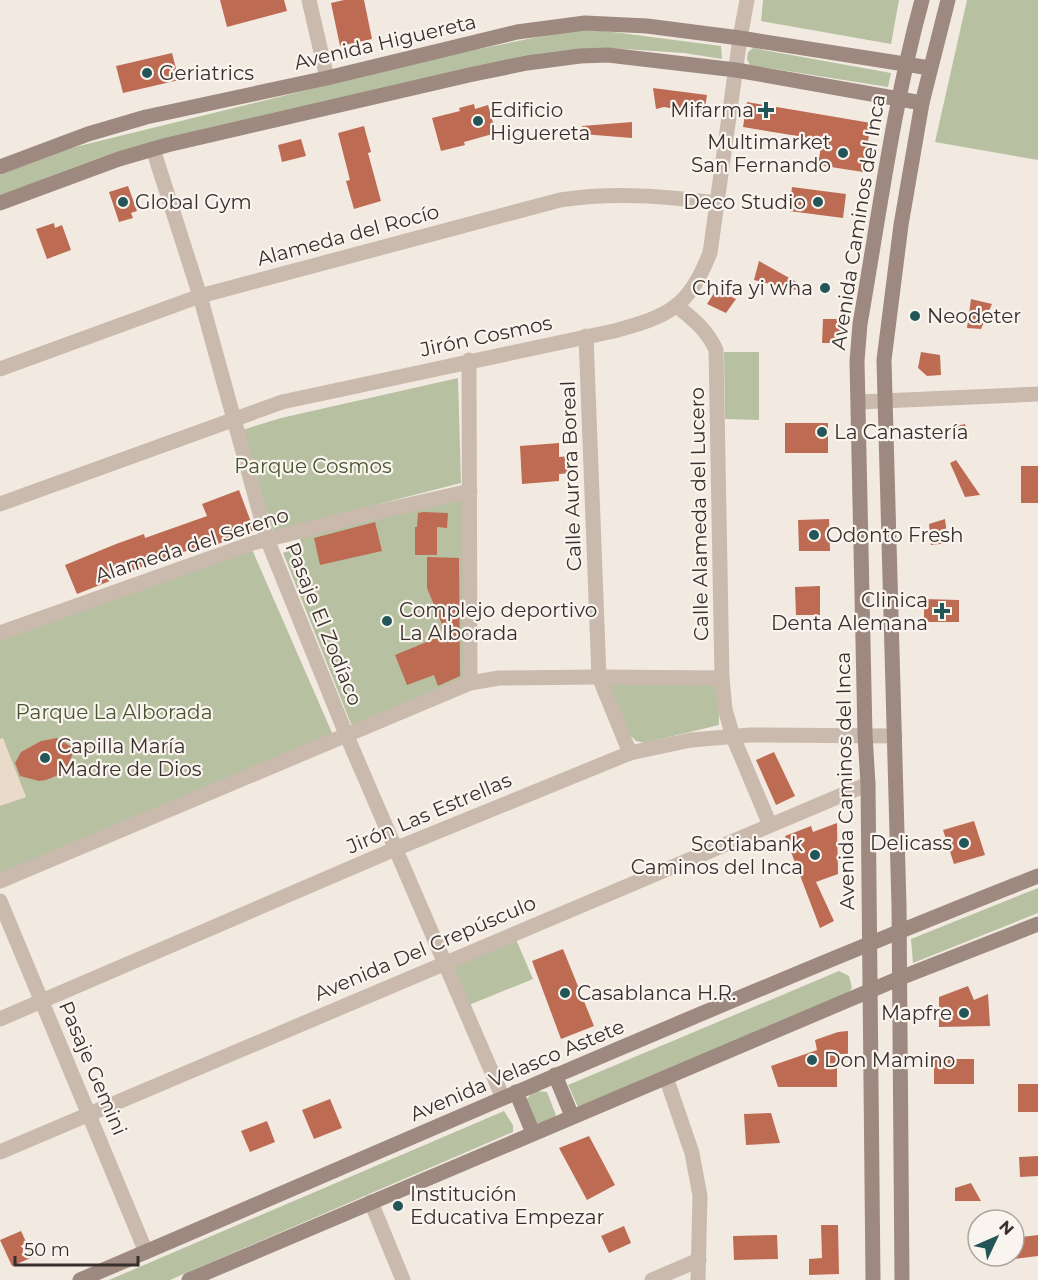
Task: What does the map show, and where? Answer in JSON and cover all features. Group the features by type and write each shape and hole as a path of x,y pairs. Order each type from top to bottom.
{"main road":[{"name":"Avenida Caminos del Inca","path":"873,1280 868,784 857,361 860,324 898,99 922,0"},
{"path":"902,1280 900,978 884,360 901,225 922,103 948,0"},
{"name":"Avenida Higuereta","path":"0,167 88,134 138,120 327,78 517,32 585,23 647,26 740,38 930,68"},
{"path":"0,203 119,159 153,149 470,75 527,63 580,56 608,55 736,70 922,103"},
{"name":"Avenida Velasco Astete","path":"81,1280 555,1075 899,930 1038,876"},
{"path":"189,1280 900,978 1038,924"},
{"path":"555,1075 572,1116"},
{"path":"510,1095 533,1133"}],"street":[{"path":"309,0 327,78"},
{"name":"Jirón Cosmos","path":"0,504 282,402 636,325 663,315 676,306 697,284 710,253 747,0"},
{"name":"Pasaje El Zodíaco","path":"153,149 201,296 267,539 395,849 445,963 510,1095"},
{"name":"Alameda del Rocío","path":"0,369 201,296 560,200 588,196 638,194 717,203"},
{"name":"Calle Alameda del Lucero","path":"676,306 697,322 709,335 717,350 722,678 725,709 733,736 770,825"},
{"name":"Calle Aurora Boreal","path":"586,336 599,676 630,753"},
{"path":"470,360 470,683"},
{"path":"859,402 1038,394"},
{"name":"Alameda del Sereno","path":"0,633 267,539 470,491"},
{"path":"0,881 470,683 499,678 599,676 722,678"},
{"name":"Jirón Las Estrellas","path":"0,1019 395,849 630,753 691,740 733,736 895,736"},
{"name":"Avenida Del Crepúsculo","path":"0,1152 868,784"},
{"name":"Pasaje Gemini","path":"0,901 146,1252"},
{"path":"666,1077 692,1153 700,1196 698,1280"},
{"path":"371,1202 404,1280"},
{"path":"652,1280 699,1260"}],"green space":[{"path":"763,0 899,0 891,44 761,21"},
{"path":"967,0 1038,0 1038,160 935,142"},
{"path":"582,28 721,46 722,59 684,53 609,48 495,64 0,195 0,175 71,148 445,56"},
{"path":"753,48 891,73 888,87 750,65 747,59 748,52"},
{"path":"724,352 759,352 759,420 725,419"},
{"name":"Parque Cosmos","path":"458,378 461,483 273,531 242,430 281,418"},
{"name":"Complejo deportivo La Alborada","path":"463,497 466,677 355,727 351,724 283,553 301,543 299,535"},
{"name":"Parque La Alborada","path":"251,547 333,735 0,875 0,640"},
{"path":"605,681 718,681 719,725 644,743 636,741 631,736"},
{"path":"1038,888 1038,913 913,963 911,939"},
{"path":"515,937 533,979 469,1005 451,964"},
{"path":"839,971 849,976 852,988 846,995 578,1107 568,1085"},
{"path":"537,1091 547,1092 556,1115 549,1121 534,1123 525,1101"},
{"path":"504,1111 513,1125 513,1132 170,1280 109,1280"}],"shaded area":[{"path":"3,738 26,797 0,806 0,739"}],"building":[{"path":"220,0 284,0 287,11 227,27"},
{"path":"344,0 364,0 372,39 340,46 331,3"},
{"name":"Geriatrics","path":"172,53 179,80 123,93 116,66"},
{"path":"653,88 707,95 704,114 664,107 656,109"},
{"path":"747,102 871,123 863,172 818,165 822,140 743,127"},
{"path":"474,104 475,109 488,105 496,133 441,151 432,118 460,111 459,108"},
{"path":"632,122 632,138 582,134 582,126"},
{"path":"364,126 371,152 368,153 381,201 354,209 346,181 350,180 338,133"},
{"path":"301,139 306,156 282,162 278,145"},
{"name":"Global Gym","path":"128,186 137,211 131,213 133,218 119,222 109,192"},
{"name":"Deco Studio","path":"792,187 846,194 843,218 789,211"},
{"path":"54,223 55,228 62,225 71,250 47,259 36,229"},
{"path":"759,261 811,290 809,293 754,280"},
{"path":"716,290 736,299 726,313 707,304"},
{"path":"971,299 992,304 981,329 967,328"},
{"path":"823,319 844,319 843,343 822,343"},
{"path":"921,352 940,355 941,375 927,376 918,368"},
{"path":"785,423 828,423 828,453 785,453"},
{"path":"965,424 968,438 955,440 951,427"},
{"path":"559,443 559,457 570,456 571,473 559,474 559,481 522,484 520,446"},
{"path":"956,460 980,495 965,497 950,463"},
{"path":"1021,466 1038,466 1038,503 1021,503"},
{"path":"239,490 254,530 218,544 217,540 114,577 115,579 77,594 65,565 144,534 145,538 207,516 202,504"},
{"path":"418,513 448,513 447,528 437,527 437,555 415,555 415,527 417,527"},
{"name":"Odonto Fresh","path":"829,519 830,551 799,551 798,520"},
{"path":"945,519 948,543 931,545 929,524"},
{"path":"375,522 382,551 320,565 314,538"},
{"path":"427,557 459,558 460,676 438,686 434,675 407,685 395,655 446,634 427,588"},
{"path":"820,586 820,615 796,615 795,587"},
{"name":"Clinica Denta Alemana","path":"924,599 959,600 959,622 924,622"},
{"name":"Capilla María Madre de Dios","path":"57,738 75,749 68,765 56,776 46,780 39,781 20,776 15,763 21,752 41,741"},
{"path":"774,752 795,796 776,805 756,760"},
{"name":"Delicass","path":"974,821 985,855 954,864 943,830"},
{"name":"Scotiabank Caminos del Inca","path":"837,823 838,874 816,882 834,921 820,928 785,836 811,826 813,832"},
{"name":"Casablanca H.R.","path":"563,949 594,1026 561,1039 532,961"},
{"name":"Mapfre","path":"968,986 974,1000 988,994 990,1026 939,1027 939,997"},
{"name":"Don Mamino","path":"848,1031 848,1054 837,1054 837,1087 778,1087 771,1066 817,1050 815,1040"},
{"path":"934,1059 974,1059 974,1084 934,1084"},
{"path":"1018,1084 1038,1084 1038,1112 1018,1112"},
{"path":"330,1099 342,1128 314,1139 302,1110"},
{"path":"771,1113 780,1143 746,1145 744,1114"},
{"path":"267,1121 275,1142 250,1152 241,1131"},
{"path":"589,1136 615,1185 587,1200 559,1148"},
{"path":"1038,1156 1038,1176 1020,1177 1019,1157"},
{"path":"971,1183 981,1201 955,1201 955,1188"},
{"path":"821,1225 838,1225 839,1274 809,1275 809,1259 822,1258"},
{"path":"624,1226 631,1243 609,1253 601,1236"},
{"path":"21,1231 33,1257 12,1266 0,1240"},
{"path":"777,1235 778,1259 734,1260 733,1236"},
{"path":"1038,1235 1038,1256 1026,1258 1026,1236"}],"place":[{"name":"Geriatrics","path":"147,73"},
{"name":"Mifarma","path":"766,110"},
{"name":"Edificio Higuereta","path":"478,121"},
{"name":"Multimarket San Fernando","path":"843,153"},
{"name":"Global Gym","path":"123,202"},
{"name":"Deco Studio","path":"818,202"},
{"name":"Chifa yi wha","path":"825,288"},
{"name":"Neodeter","path":"915,316"},
{"name":"La Canastería","path":"822,432"},
{"name":"Odonto Fresh","path":"814,535"},
{"name":"Clinica Denta Alemana","path":"942,611"},
{"name":"Complejo deportivo La Alborada","path":"387,621"},
{"name":"Capilla María Madre de Dios","path":"45,758"},
{"name":"Delicass","path":"964,843"},
{"name":"Scotiabank Caminos del Inca","path":"815,855"},
{"name":"Casablanca H.R.","path":"565,993"},
{"name":"Mapfre","path":"964,1013"},
{"name":"Don Mamino","path":"812,1060"},
{"name":"Institución Educativa Empezar","path":"398,1206"}]}
